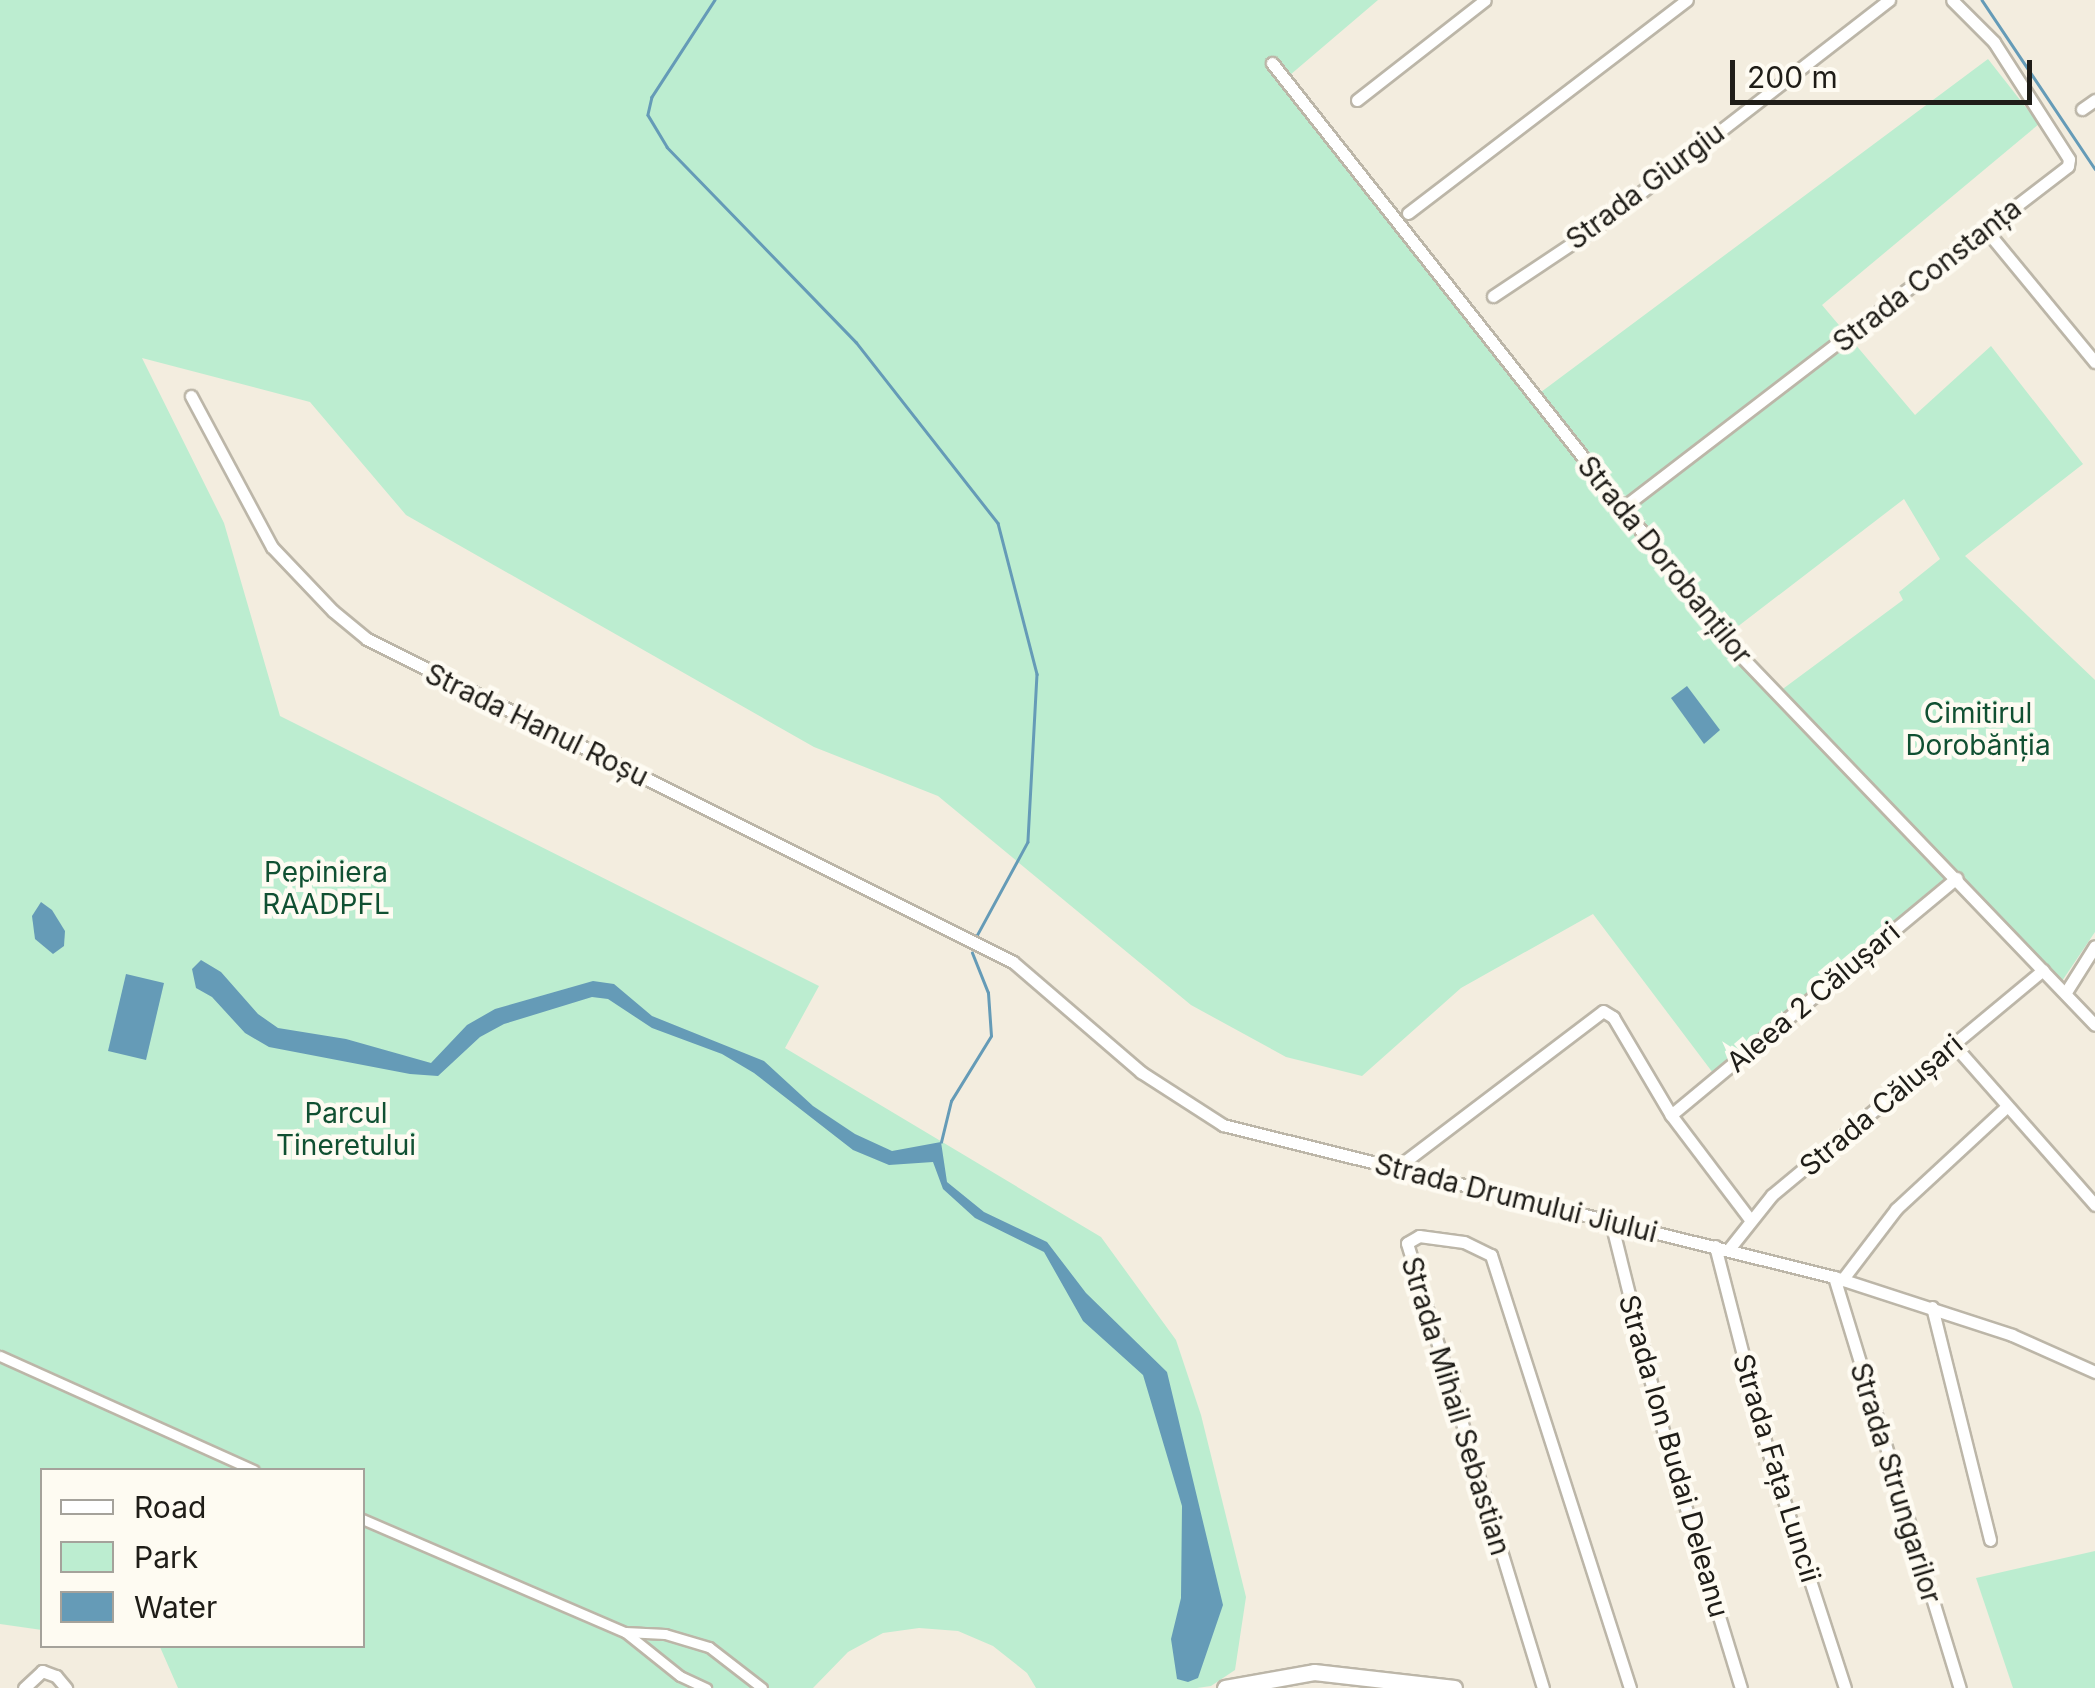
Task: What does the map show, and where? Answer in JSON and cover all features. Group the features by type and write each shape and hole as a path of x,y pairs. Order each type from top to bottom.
{"main road":[{"path":"1225,1688 1314,1672 1454,1688"}],"street":[{"path":"1357,100 1485,0"},
{"path":"1408,213 1687,0"},
{"name":"Strada Giurgiu","path":"1493,296 1595,228 1889,0"},
{"name":"Strada Constanța","path":"1621,509 2068,166 2069,159 1994,42 1952,0"},
{"name":"Strada Dorobanților","path":"1272,63 1736,651 2095,1025"},
{"path":"2082,109 2095,100"},
{"path":"1986,230 2095,362"},
{"name":"Strada Hanul Roșu","path":"192,396 272,546 333,612 367,639 980,947"},
{"name":"Aleea 2 Călușari","path":"1670,1116 1956,878"},
{"path":"2066,992 2095,946"},
{"name":"Strada Drumului Jiului","path":"980,947 1014,962 1141,1072 1223,1124 1838,1279 2012,1335 2095,1372"},
{"name":"Strada Călușari","path":"1729,1249 1749,1218 2042,970"},
{"path":"1394,1168 1596,1012 1606,1012 1613,1017 1670,1116 1749,1218"},
{"path":"1954,1045 2095,1204"},
{"path":"1838,1279 1896,1209 2006,1107"},
{"name":"Strada Ion Budai Deleanu","path":"1612,1222 1666,1443 1741,1688"},
{"name":"Strada Mihail Sebastian","path":"1543,1688 1406,1244 1419,1236 1464,1242 1491,1255 1630,1688"},
{"name":"Strada Fața Luncii","path":"1715,1246 1767,1448 1845,1688"},
{"name":"Strada Strungarilor","path":"1838,1279 1960,1688"},
{"path":"1932,1307 1990,1540"},
{"path":"0,1356 250,1468"},
{"path":"365,1520 625,1632 680,1676 706,1688"},
{"path":"625,1632 665,1634 709,1647 762,1688"},
{"path":"24,1688 42,1671 56,1676 66,1688"}],"green space":[{"path":"0,0 1378,0 1290,75 1533,398 1988,59 2039,124 1822,305 1915,415 1991,346 2083,464 1965,556 2095,680 2095,932 2062,981 1800,713 1945,878 1713,1073 1593,914 1461,988 1362,1076 1286,1057 1191,1005 938,796 814,747 406,515 310,402 142,358 224,523 280,716 819,986 785,1048 1101,1237 1176,1340 1201,1415 1246,1597 1235,1670 1211,1686 1197,1688 1036,1688 1027,1673 993,1646 958,1631 919,1628 883,1633 848,1652 813,1688 178,1688 160,1648 365,1648 365,1468 40,1468 40,1630 0,1624","holes":["1904,499 1940,559 1899,592 1903,600 1780,691 1728,634"]},
{"path":"2095,1551 2095,1688 2013,1688 1976,1578"}],"water":[{"path":"1687,686 1720,730 1704,744 1671,698"},
{"path":"41,902 52,910 65,931 64,946 53,954 35,939 32,916"},
{"path":"201,960 221,972 258,1014 278,1028 346,1039 431,1063 467,1025 495,1009 593,981 614,984 652,1016 764,1061 813,1106 855,1134 892,1151 941,1142 947,1182 984,1212 1047,1242 1086,1293 1167,1372 1223,1605 1198,1678 1188,1682 1177,1679 1171,1639 1181,1598 1182,1506 1143,1375 1083,1321 1044,1252 975,1218 943,1189 933,1162 889,1165 853,1150 754,1073 722,1054 652,1028 608,999 592,997 504,1024 480,1037 438,1076 410,1074 269,1047 245,1033 212,997 196,988 192,969"},
{"path":"126,974 164,983 146,1060 108,1051"}],"waterway":[{"path":"715,0 652,97 648,115 667,147 856,342 998,523 1037,674 1028,842 977,936"},
{"path":"1982,0 2095,169"},
{"path":"941,1142 951,1101 991,1036 988,993 972,953"}],"park label":[{"name":"Cimitirul Dorobănția","path":"1978,729"},
{"name":"Pepiniera RAADPFL","path":"326,888"},
{"name":"Parcul Tineretului","path":"346,1129"}]}
